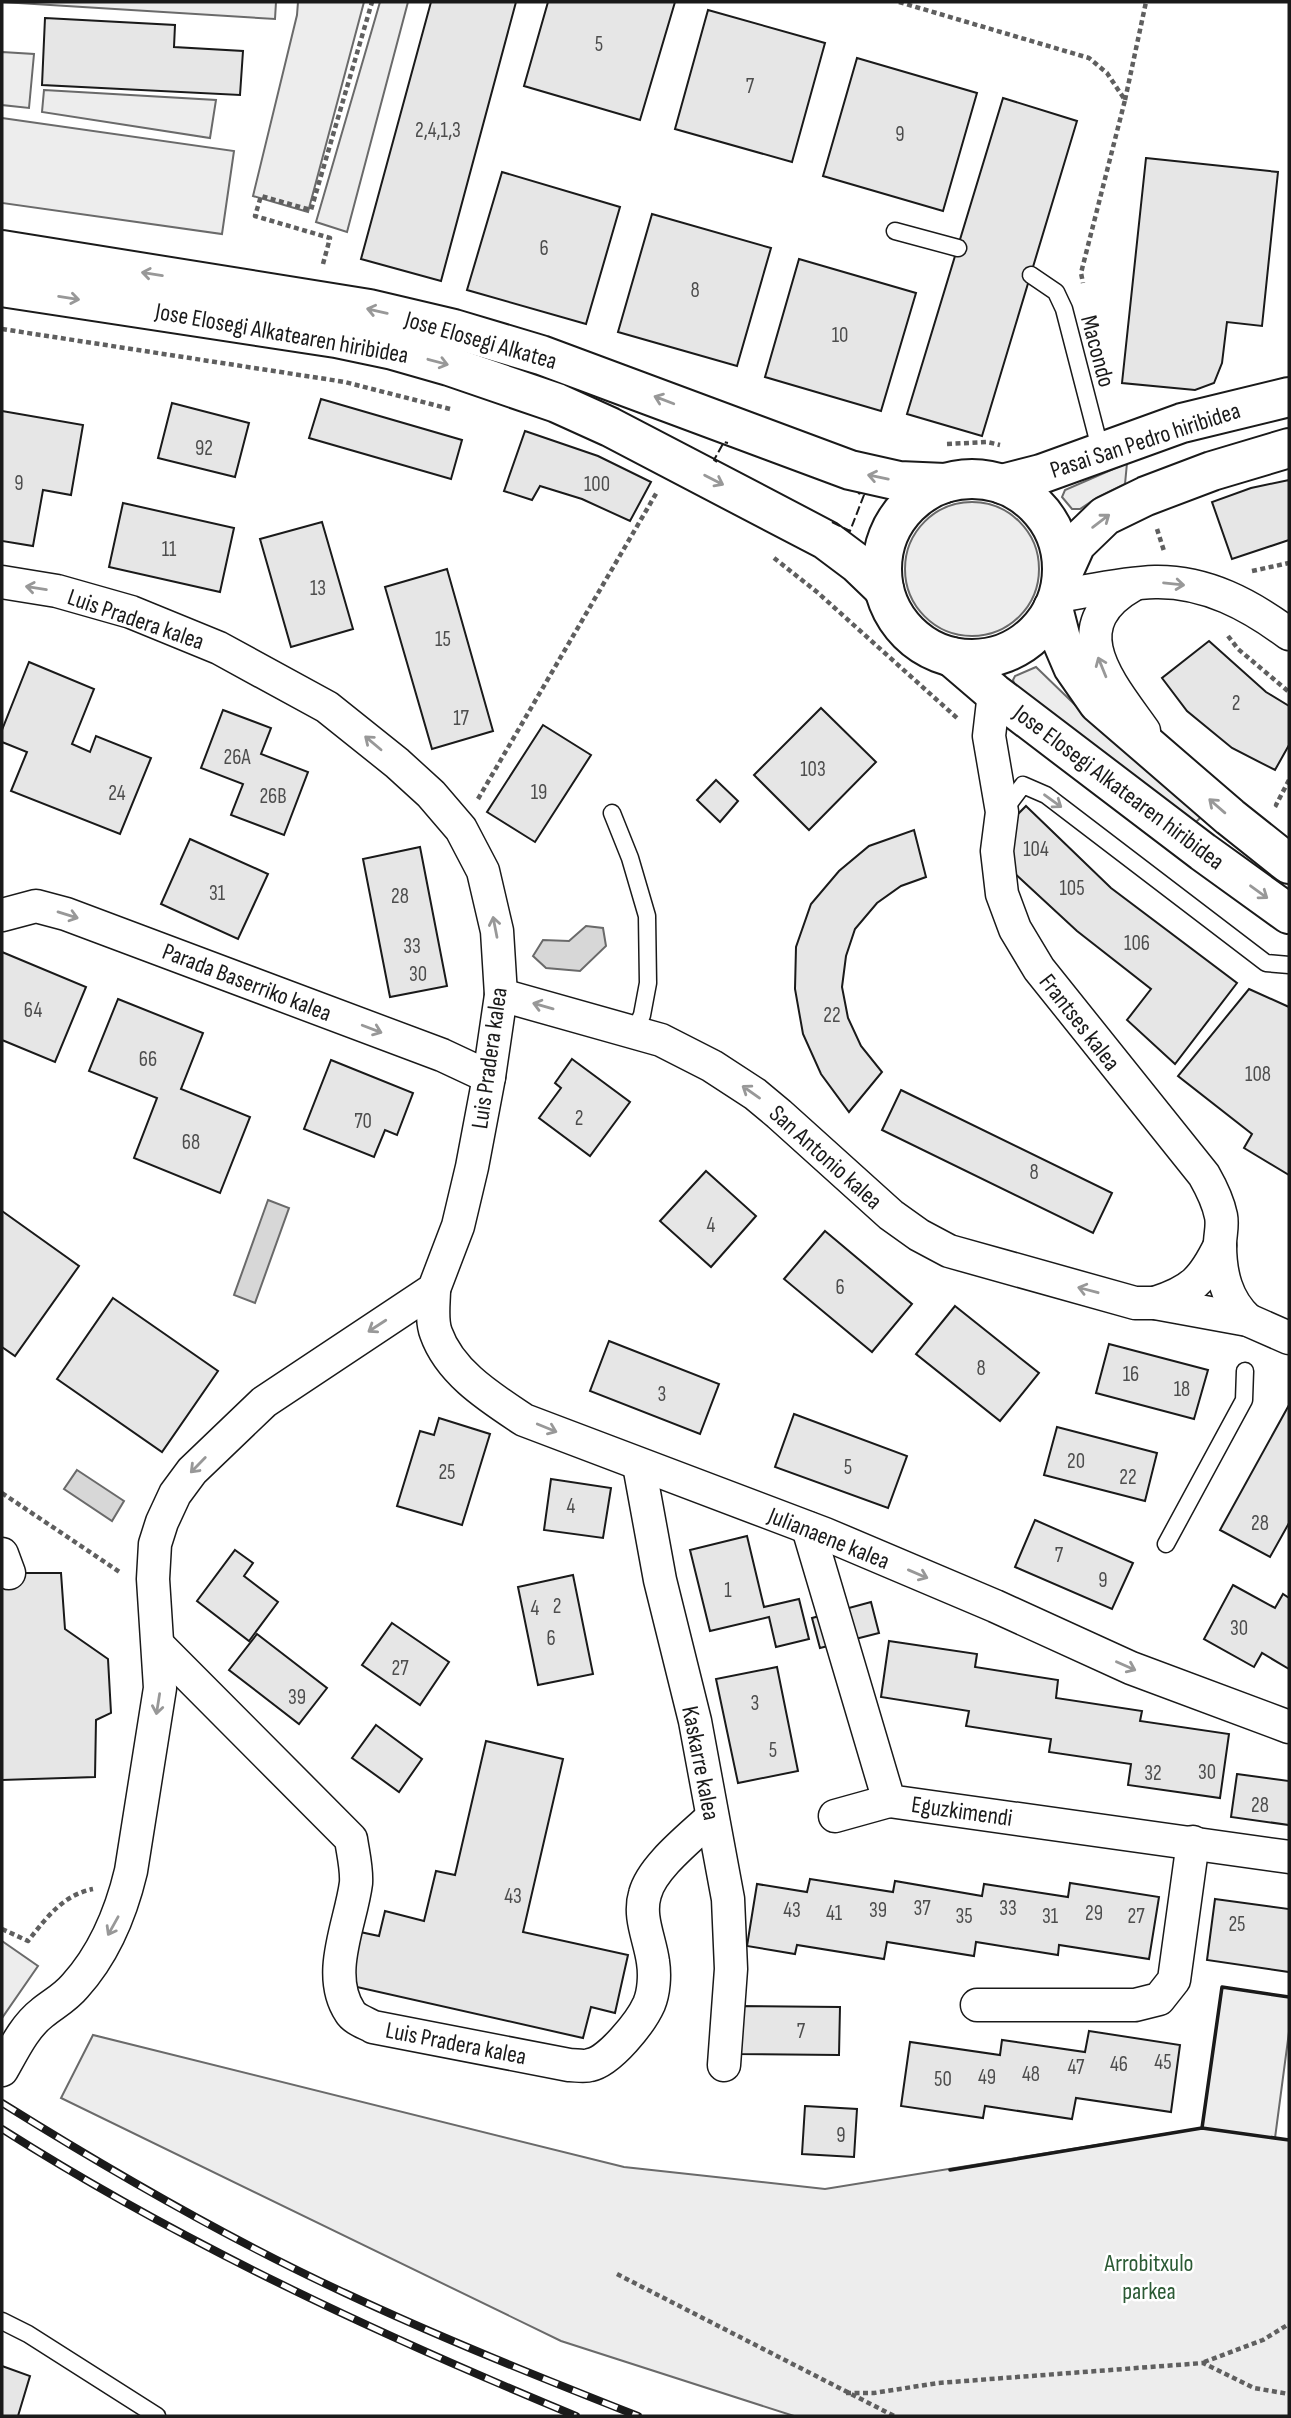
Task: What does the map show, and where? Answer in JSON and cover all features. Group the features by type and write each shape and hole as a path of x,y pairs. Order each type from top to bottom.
{"main road":[{"name":"Jose Elosegi Alkatea","path":"2,250 369,309 454,329 541,355 850,470 900,481 946,483"},
{"name":"Jose Elosegi Alkatearen hiribidea","path":"2,287 337,338 393,350 504,383 610,427 826,540 858,564 884,589"},
{"name":"Pasai San Pedro hiribidea","path":"1002,484 1041,474 1182,424 1289,397"},
{"name":"Pasai San Pedro hiribidea","path":"1057,593 1076,544 1105,516 1146,496 1212,471 1289,448"},
{"path":"964,480 1002,484 1023,495 1040,510 1053,529 1060,552 1057,593 1040,628 1021,644 1000,655 976,659 952,657 933,650 901,625 884,589 882,567 885,545 894,524 907,506 925,492 946,483 964,480"},
{"name":"Jose Elosegi Alkatearen hiribidea","path":"1057,593 1060,639 1084,686 1114,718 1289,864"},
{"name":"Jose Elosegi Alkatearen hiribidea","path":"952,657 994,693 1289,914"}],"street":[{"name":"Luis Pradera kalea","path":"2,582 57,591 131,612 219,648 263,671 327,708 359,732 431,794 461,829 483,871 497,932 502,995 472,1167 458,1226 434,1289"},
{"path":"1057,593 1153,582 1204,588 1234,599 1262,614 1289,634"},
{"path":"1133,585 1120,593 1101,615 1096,629 1095,646 1106,678 1168,764"},
{"name":"Frantses kalea","path":"994,693 989,736 1002,812 997,851 1002,894 1014,929 1038,970 1204,1175 1216,1196 1222,1220 1220,1245 1228,1298 1248,1320"},
{"name":"Parada Baserriko kalea","path":"2,915 36,906 66,914 442,1055 489,1077"},
{"name":"San Antonio kalea","path":"502,995 661,1040 712,1066 755,1094 891,1215 919,1235 949,1251 1135,1303 1155,1303 1248,1320 1289,1338"},
{"name":"San Antonio kalea","path":"1155,1303 1179,1296 1195,1284 1210,1265 1220,1245"},
{"path":"2,2070 27,2029 76,1985 118,1917 126,1893 160,1688 153,1595 155,1544 175,1494 192,1471 264,1402 434,1289"},
{"name":"Julianaene kalea","path":"434,1289 435,1331 450,1360 487,1396 524,1420 808,1528 995,1605 1131,1668 1289,1727"},
{"name":"Kaskarre kalea","path":"639,1465 660,1580 695,1721 728,1899 731,1969 724,2064"},
{"name":"Eguzkimendi","path":"808,1528 889,1801 1289,1857"},
{"name":"Luis Pradera kalea","path":"158,1645 351,1839 356,1880 342,1950 339,1973 341,1991 351,2014 373,2026 569,2065 592,2065 608,2055 625,2038 650,2002 654,1962 642,1912 645,1892 655,1874 711,1818"},
{"path":"835,1816 889,1801"},
{"path":"977,2006 1135,2005 1159,1999 1174,1980 1193,1842"}],"lane":[{"path":"895,231 957,248"},
{"name":"Macondo","path":"1031,275 1056,292 1064,309 1101,452"},
{"path":"1002,812 1023,785 1046,795 1266,963 1289,965"},
{"path":"612,813 630,858 647,916 648,983 642,1015 634,1032"},
{"path":"1166,1544 1244,1400 1245,1371"},
{"path":"2,2321 28,2334 157,2416"}],"path":[{"path":"322,268 330,238 255,216 261,196 311,210 372,2"},
{"path":"899,2 1089,58 1107,73 1125,100"},
{"path":"1084,285 1080,273 1125,100 1146,2"},
{"path":"2,329 345,383 460,411"},
{"path":"938,446 987,442 1008,447"},
{"path":"461,829 661,485"},
{"path":"1146,496 1166,554"},
{"path":"766,551 817,592 955,715 969,737 989,736"},
{"path":"1242,573 1289,563"},
{"path":"1283,810 1276,805 1289,780"},
{"path":"2,1493 153,1595"},
{"path":"2,1929 28,1941 55,1907 79,1891 106,1886 126,1893"},
{"path":"617,2274 894,2416"},
{"path":"846,2393 874,2393 937,2383 1203,2363 1263,2340 1289,2324"},
{"path":"1203,2363 1254,2388 1289,2394"}],"shaded area":[{"path":"2,2 276,2 275,19"},
{"path":"298,2 364,2 308,212 253,196"},
{"path":"380,2 408,2 347,232 316,222"},
{"path":"2,52 34,54 29,108 2,105"},
{"path":"44,90 216,100 210,138 42,112"},
{"path":"2,118 234,151 222,234 2,203"},
{"path":"1127,463 1125,484 1080,509 1072,509 1062,497 1065,490"},
{"path":"972,502 997,507 1019,522 1034,544 1039,569 1034,594 1019,616 997,631 972,636 947,631 925,616 910,594 905,569 910,544 925,522 947,507"},
{"path":"1036,667 1100,729 1202,816 1195,823 1015,686 1015,676"},
{"path":"586,926 603,928 606,946 580,971 546,968 533,956 543,940 569,941"},
{"path":"268,1200 289,1208 255,1303 234,1295"},
{"path":"77,1470 124,1501 112,1521 64,1489"},
{"path":"2,1941 38,1966 2,2018"},
{"name":"Arrobitxulo parkea","path":"1222,1987 1289,1997 1289,2032 1275,2138 1289,2140 1289,2416 794,2416 561,2341 61,2098 93,2035 624,2167 825,2189 1202,2128"}],"building":[{"path":"431,2 516,2 441,281 361,259"},
{"path":"548,2 675,2 640,120 524,86"},
{"path":"708,10 825,43 792,162 675,129"},
{"path":"45,18 175,25 174,47 243,51 240,95 42,85"},
{"path":"857,58 977,93 943,211 823,176"},
{"path":"1003,98 1077,121 982,436 907,414"},
{"path":"1146,158 1278,172 1262,326 1227,322 1222,363 1214,383 1195,390 1122,383"},
{"path":"502,172 620,207 586,324 467,290"},
{"path":"652,214 771,248 737,366 618,332"},
{"path":"799,259 916,293 881,411 765,377"},
{"path":"321,399 462,440 451,479 309,438"},
{"path":"172,403 249,423 235,477 158,458"},
{"path":"2,411 83,425 71,495 43,490 33,546 2,541"},
{"path":"525,431 598,456 651,482 630,521 582,499 540,486 532,500 504,491"},
{"path":"1289,480 1289,540 1232,559 1212,502 1251,488"},
{"path":"123,503 234,528 220,592 109,567"},
{"path":"322,522 353,629 291,647 260,539"},
{"path":"447,569 493,731 432,749 385,587"},
{"path":"1209,641 1266,692 1289,706 1289,745 1275,770 1232,748 1187,711 1162,678"},
{"path":"29,662 94,689 72,744 90,752 96,736 151,758 120,834 11,791 27,752 2,742 2,730"},
{"path":"821,708 876,762 809,830 754,775"},
{"path":"223,710 271,728 261,754 308,772 284,835 231,815 243,784 201,768"},
{"path":"543,725 591,755 535,842 487,812"},
{"path":"716,780 738,801 720,822 697,800"},
{"path":"1026,806 1111,888 1237,983 1175,1064 1127,1020 1151,989 1077,931 1010,869 1015,817"},
{"path":"914,830 926,877 901,886 877,903 855,929 846,956 842,987 848,1018 861,1046 882,1072 849,1112 821,1074 803,1034 795,989 796,947 811,904 839,871 869,846"},
{"path":"190,839 268,874 238,939 161,904"},
{"path":"420,847 447,986 390,997 363,859"},
{"path":"2,952 86,987 55,1062 2,1040"},
{"path":"1249,989 1289,1007 1289,1175 1244,1148 1252,1134 1178,1076"},
{"path":"118,999 203,1033 181,1089 250,1117 220,1193 134,1158 157,1098 89,1071"},
{"path":"572,1059 630,1102 590,1156 539,1118 561,1088 555,1083"},
{"path":"331,1060 413,1093 397,1135 385,1130 374,1157 304,1129"},
{"path":"901,1090 1112,1193 1093,1233 882,1130"},
{"path":"706,1171 756,1216 711,1267 660,1221"},
{"path":"2,1211 79,1266 15,1356 2,1347"},
{"path":"825,1231 912,1304 872,1352 784,1279"},
{"path":"113,1298 218,1371 162,1452 57,1379"},
{"path":"955,1306 1039,1373 1000,1421 916,1354"},
{"path":"609,1341 719,1384 700,1434 590,1391"},
{"path":"1109,1344 1208,1370 1194,1419 1096,1393"},
{"path":"1289,1405 1289,1523 1270,1557 1220,1530"},
{"path":"794,1414 907,1456 888,1508 775,1467"},
{"path":"439,1418 490,1434 462,1525 397,1506 420,1431 434,1435"},
{"path":"1057,1427 1157,1453 1145,1501 1044,1475"},
{"path":"551,1479 611,1488 603,1538 544,1530"},
{"path":"1035,1520 1133,1563 1112,1609 1015,1567"},
{"path":"747,1536 764,1607 799,1599 809,1639 776,1647 769,1617 710,1631 690,1550"},
{"path":"235,1550 253,1563 244,1576 278,1602 249,1641 197,1601"},
{"path":"2,1573 61,1573 65,1629 108,1659 111,1713 96,1720 95,1777 2,1780"},
{"path":"573,1575 593,1674 538,1685 518,1587"},
{"path":"1233,1585 1275,1608 1283,1594 1289,1598 1289,1669 1262,1653 1254,1667 1204,1639"},
{"path":"871,1602 879,1633 820,1648 812,1618"},
{"path":"392,1623 449,1662 420,1705 362,1665"},
{"path":"257,1634 327,1688 299,1724 229,1670"},
{"path":"889,1641 977,1654 975,1667 1058,1680 1056,1698 1142,1711 1140,1721 1229,1734 1220,1798 1128,1785 1131,1764 1049,1752 1051,1739 966,1726 969,1711 881,1697"},
{"path":"777,1667 798,1771 738,1783 716,1679"},
{"path":"376,1725 422,1759 399,1792 352,1758"},
{"path":"486,1741 563,1759 523,1932 628,1955 615,2013 591,2007 583,2038 348,1985 360,1932 379,1936 385,1911 424,1921 436,1871 455,1875"},
{"path":"1237,1774 1289,1781 1289,1825 1231,1817"},
{"path":"810,1879 893,1892 895,1881 982,1896 984,1884 1068,1897 1070,1883 1159,1897 1149,1959 1059,1945 1058,1955 976,1942 974,1956 887,1942 884,1959 797,1945 795,1954 747,1946 757,1884 807,1892"},
{"path":"1215,1899 1289,1909 1289,1972 1207,1960"},
{"path":"738,2006 840,2007 839,2055 737,2054"},
{"path":"1089,2031 1180,2045 1171,2112 1076,2098 1072,2119 985,2106 983,2118 901,2106 910,2042 1000,2055 1002,2040 1085,2052"},
{"path":"805,2106 857,2109 854,2157 802,2154"},
{"path":"2,2366 30,2376 18,2416 2,2416"}],"railway":[{"path":"2,2103 170,2203 301,2272 381,2310 638,2416"},
{"path":"2,2129 140,2211 211,2249 428,2353 576,2416"}],"fence":[{"path":"717,462 714,460 724,442 728,443"},
{"path":"832,522 850,531 864,495 858,493"}],"wall":[{"path":"1202,2128 1222,1987 1289,1997"},
{"path":"950,2170 1202,2128 1289,2140"}]}
